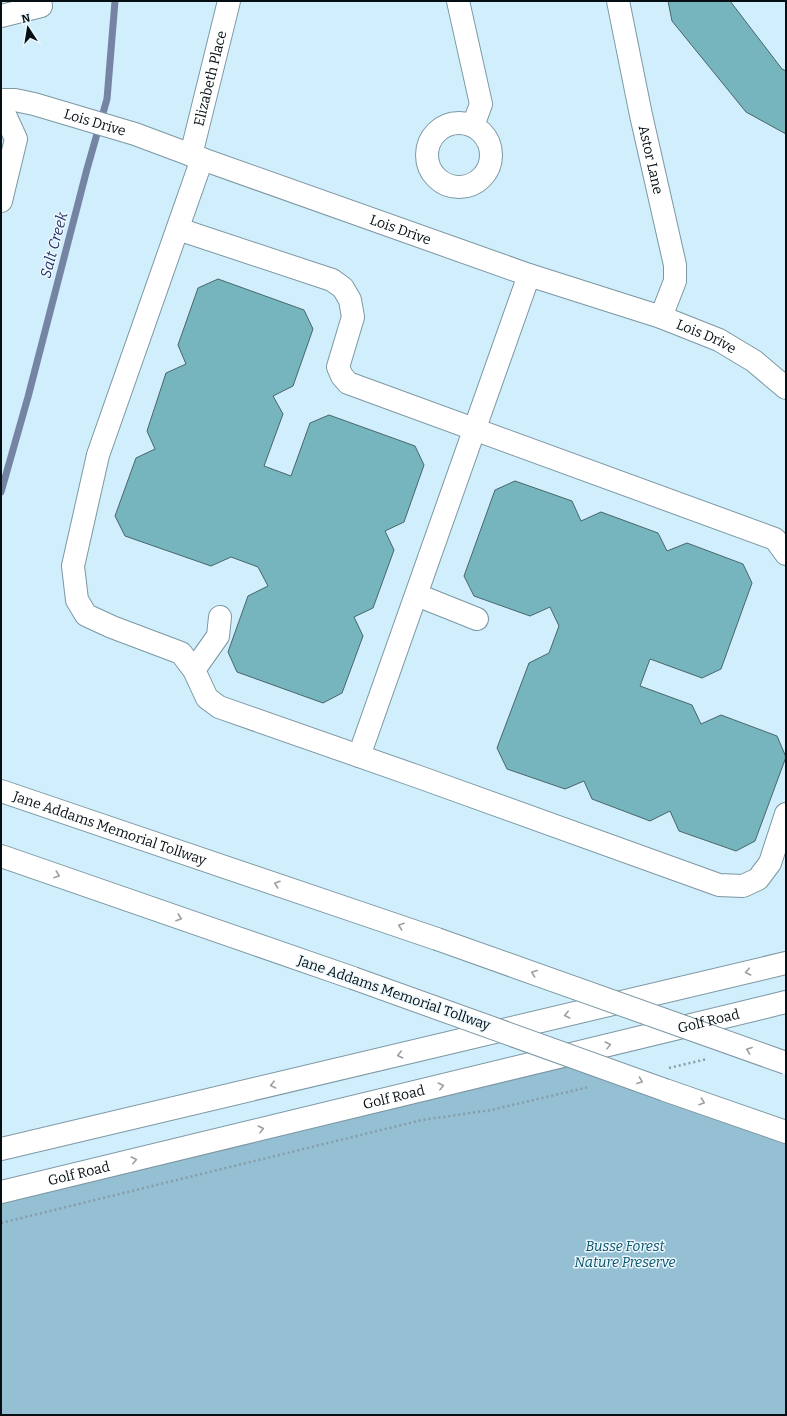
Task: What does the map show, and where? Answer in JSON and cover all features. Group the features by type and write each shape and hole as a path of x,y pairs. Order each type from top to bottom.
{"main road":[{"path":"1,16 41,6 40,1"},
{"name":"Elizabeth Place","path":"228,1 196,157 178,229 98,455 73,566 77,600 86,615 112,627 181,653 194,670 207,698 219,707 360,756 719,886 743,886 758,879 770,863 786,814"},
{"path":"458,1 481,104 473,126"},
{"name":"Astor Lane","path":"618,1 641,115 675,265 675,281 661,317"},
{"name":"Lois Drive","path":"1,100 15,100 34,104 135,134 529,276 661,317 718,340 754,361 786,388"},
{"path":"1,106 16,139 1,201"},
{"path":"178,229 332,280 343,288 350,300 353,317 338,367 342,376 348,383 775,539 786,554"},
{"path":"360,756 529,276"},
{"path":"417,594 477,619"},
{"path":"194,670 218,636 220,617"},
{"name":"Jane Addams Memorial Tollway","path":"1,791 438,938 786,1063"},
{"name":"Jane Addams Memorial Tollway","path":"10,859 353,978 786,1132"},
{"path":"1,1149 786,963"},
{"name":"Golf Road","path":"1,1192 786,1002"}],"path":[{"path":"1,1223 422,1120 491,1110 559,1094"}],"green space":[{"name":"Busse Forest Nature Preserve","path":"568,1056 786,1135 786,1415 1,1415 1,1193"}],"building":[{"path":"668,1 730,1 782,69 786,71 786,134 746,112 672,21"},
{"path":"218,279 304,310 313,329 293,386 273,396 283,414 264,466 291,476 310,423 329,415 415,446 424,465 404,522 385,531 394,550 373,608 354,617 363,636 342,693 323,703 237,672 228,652 248,596 268,586 258,567 231,557 211,566 125,536 115,516 136,458 155,449 147,431 166,373 186,364 178,345 198,288"},
{"path":"515,481 572,501 581,521 601,512 658,533 667,551 687,543 743,564 752,583 721,669 702,678 650,659 640,686 692,705 701,724 721,715 777,736 786,757 755,841 736,851 679,831 670,811 650,821 592,799 584,781 565,789 507,769 497,748 529,663 549,653 559,626 550,607 530,616 474,596 464,576 495,490"}],"waterway":[{"name":"Salt Creek","path":"1,492 28,397 87,169 107,99 115,1"}]}
